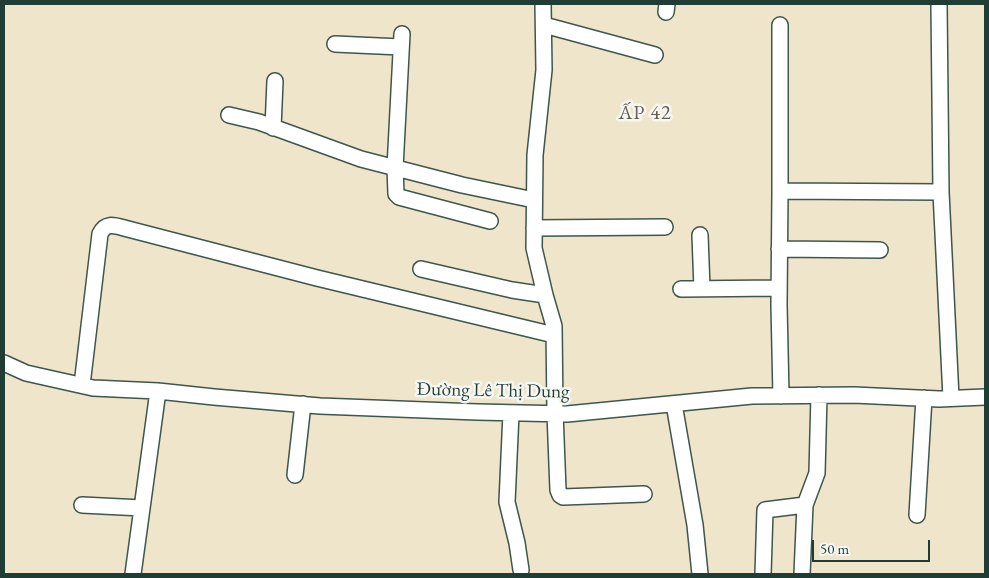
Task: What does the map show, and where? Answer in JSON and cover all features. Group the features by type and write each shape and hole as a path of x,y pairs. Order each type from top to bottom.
{"street":[{"path":"543,4 544,70 535,154 534,248 554,326 558,490 563,497 644,494"},
{"path":"939,4 941,192 951,398"},
{"path":"544,25 655,55"},
{"path":"780,25 779,288 781,396"},
{"path":"335,44 401,41 395,168 396,194 399,198 490,220"},
{"path":"273,128 275,81"},
{"path":"229,115 259,122 361,159 534,200"},
{"path":"780,191 941,192"},
{"path":"82,385 100,234 106,226 128,229 345,285 554,335"},
{"path":"534,228 665,227"},
{"path":"700,235 702,289"},
{"path":"779,250 880,250"},
{"path":"421,269 512,290 545,295"},
{"path":"681,289 779,288"},
{"name":"Đường Lê Thị Dung","path":"4,363 26,372 92,388 158,391 303,404 511,413 567,414 752,396 985,397"},
{"path":"133,574 158,391"},
{"path":"802,574 805,505 817,473 819,395"},
{"path":"917,515 924,398"},
{"path":"295,475 303,404"},
{"path":"674,404 695,525 700,574"},
{"path":"511,413 507,502 522,570"},
{"path":"82,505 142,508"},
{"path":"764,574 765,510 805,505"}],"district":[{"name":"ẤP 42","path":"645,114"}]}
